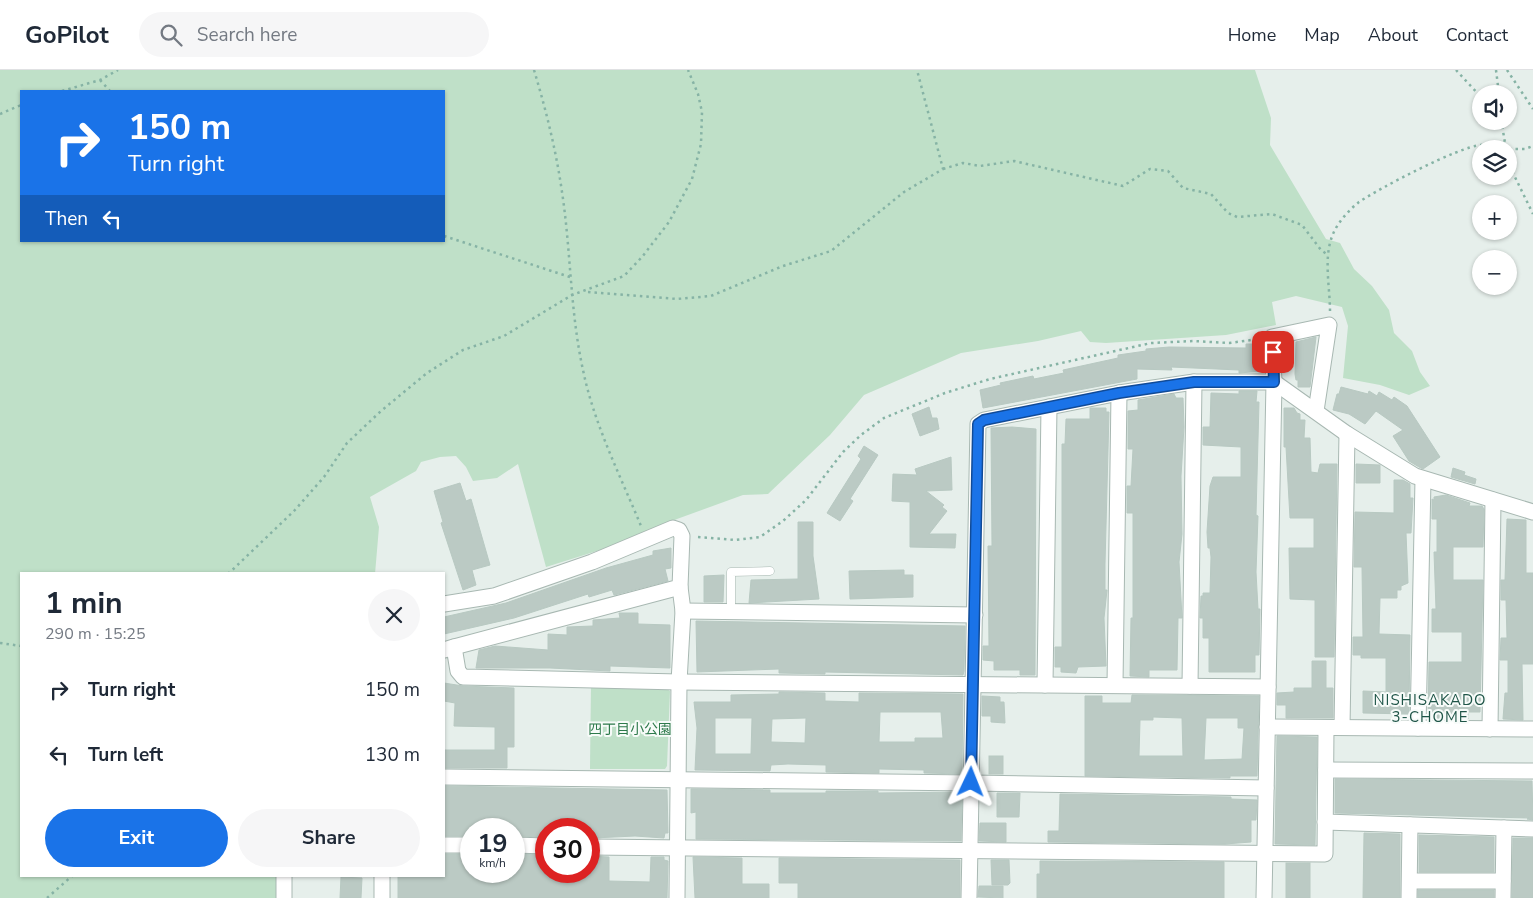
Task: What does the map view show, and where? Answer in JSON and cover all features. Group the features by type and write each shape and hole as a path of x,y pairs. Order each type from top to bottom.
{"street":[{"path":"1264,898 1274,382 1272,337 1329,325 1316,411"},
{"path":"1190,686 1194,382"},
{"path":"970,898 978,424 984,420 1119,393 1194,382 1274,382 1347,434 1415,476 1533,512"},
{"path":"1115,685 1119,393"},
{"path":"1045,685 1049,407"},
{"path":"1342,727 1347,434"},
{"path":"1418,728 1423,479"},
{"path":"1490,729 1493,500"},
{"path":"445,604 494,596 592,562 673,528 679,530 682,536 680,587 682,611 679,682 677,898"},
{"path":"680,587 449,649 458,671 463,677 679,682 974,683 1268,687"},
{"path":"682,611 975,615"},
{"path":"1267,727 1533,730"},
{"path":"600,847 1264,855 1325,854 1326,728"},
{"path":"1326,770 1533,772"},
{"path":"445,777 971,782 1266,788"},
{"path":"1325,822 1533,829"},
{"path":"1409,898 1410,825"},
{"path":"1503,898 1504,828"},
{"path":"445,845 460,845"},
{"path":"284,877 284,898"},
{"path":"382,877 382,898"},
{"path":"1410,881 1503,881"}],"lane":[{"path":"730,611 731,572 770,571"}],"path":[{"path":"65,90 100,80 118,70"},
{"path":"534,70 551,127 563,194 572,295 583,370 602,434 646,539"},
{"path":"230,572 294,511 324,477 347,443 381,411 427,373 463,350 504,336 572,295 624,276 630,270 669,222 692,179 702,144 702,112 698,94 688,70"},
{"path":"917,70 943,169"},
{"path":"1456,70 1472,87"},
{"path":"1496,70 1498,85"},
{"path":"1507,70 1533,109"},
{"path":"100,80 109,90"},
{"path":"0,114 20,105"},
{"path":"1329,325 1328,255 1332,236 1339,221 1359,202 1421,169 1472,146"},
{"path":"1517,149 1533,146"},
{"path":"586,291 677,298 711,296 783,266 831,251 904,192 943,169 963,163 980,166 1014,161 1124,186 1150,169 1159,168 1168,171 1183,188 1211,194 1228,213 1237,218 1272,214 1302,225 1321,250 1328,255"},
{"path":"1517,181 1533,214"},
{"path":"445,236 570,277"},
{"path":"0,643 20,646"},
{"path":"47,898 71,877"}],"green space":[{"path":"0,70 1255,70 1271,118 1270,145 1326,239 1340,243 1354,269 1372,286 1389,310 1394,333 1412,351 1420,372 1430,386 1409,395 1380,385 1343,378 1348,326 1342,307 1296,296 1272,302 1276,325 1226,335 1106,343 1090,342 1081,331 1038,341 961,353 864,395 830,435 768,494 743,495 677,519 632,540 546,567 518,464 497,478 473,481 466,467 456,456 440,457 421,462 416,471 370,497 379,527 375,572 20,572 20,877 279,877 278,898 0,898"},
{"name":"四丁目小公園","path":"591,685 665,688 670,691 667,766 665,769 590,769"}],"building":[{"path":"1316,337 1310,387 1298,387 1298,380 1296,380 1295,374 1296,342"},
{"path":"1246,344 1263,344 1263,371 1239,373 1239,370 1171,367 1172,370 1137,369 1137,379 983,408 980,390 1001,385 1000,383 1033,376 1034,379 1064,373 1063,370 1118,358 1118,355 1146,351 1146,349 1169,347 1246,348"},
{"path":"1341,387 1368,394 1369,391 1377,396 1379,392 1392,400 1394,397 1407,406 1440,457 1423,469 1409,461 1393,436 1403,430 1376,411 1365,424 1349,414 1333,410"},
{"path":"1239,391 1257,391 1256,402 1259,402 1256,572 1258,609 1260,609 1259,655 1255,655 1255,672 1209,672 1209,638 1203,638 1203,618 1200,618 1201,596 1203,596 1203,593 1210,593 1211,557 1210,548 1208,548 1207,532 1210,486 1213,477 1241,477 1241,447 1203,445 1203,427 1210,427 1211,393 1239,394"},
{"path":"1174,394 1176,398 1183,398 1184,427 1181,476 1182,534 1179,562 1182,618 1178,618 1177,670 1149,670 1149,677 1130,676 1131,618 1133,618 1133,513 1127,513 1127,486 1131,486 1133,449 1128,449 1128,411 1138,410 1138,400"},
{"path":"929,407 932,418 937,418 939,429 920,436 912,414"},
{"path":"1090,408 1106,408 1106,412 1109,412 1105,564 1105,590 1107,590 1104,618 1106,666 1078,667 1076,673 1061,672 1061,667 1055,667 1055,647 1062,647 1062,444 1065,444 1066,419 1090,419"},
{"path":"1284,408 1294,408 1300,414 1300,420 1305,420 1304,438 1310,438 1311,472 1318,473 1320,464 1337,464 1334,657 1315,657 1315,600 1290,599 1289,548 1314,548 1314,518 1290,518 1286,447 1284,447"},
{"path":"991,428 1036,429 1035,675 1020,675 1020,670 994,670 994,661 983,660 983,646 989,646 988,546 992,546"},
{"path":"864,446 878,455 850,499 853,501 840,521 827,513 861,459 858,456"},
{"path":"951,457 952,490 926,491 944,505 942,507 947,511 929,534 956,534 955,548 910,547 910,502 892,501 893,474 917,475 915,469"},
{"path":"1356,464 1380,465 1380,483 1356,483"},
{"path":"1453,468 1465,472 1464,475 1476,479 1475,484 1451,477"},
{"path":"1394,480 1403,480 1410,484 1410,498 1413,498 1411,533 1406,533 1408,583 1401,586 1401,590 1397,590 1397,598 1380,598 1379,634 1410,635 1409,714 1363,713 1363,691 1386,692 1386,658 1361,658 1361,655 1353,655 1353,637 1363,637 1362,567 1354,567 1355,512 1394,513"},
{"path":"460,483 466,501 471,499 490,565 472,570 476,585 463,590 441,523 443,522 434,491"},
{"path":"1446,495 1470,503 1469,506 1482,506 1484,509 1483,547 1453,547 1453,580 1483,580 1480,712 1468,712 1468,719 1428,719 1429,662 1462,662 1462,632 1432,632 1432,609 1436,609 1434,552 1437,552 1437,519 1432,519 1432,499 1434,500 1434,497"},
{"path":"1507,519 1526,520 1526,573 1533,573 1533,664 1522,664 1523,720 1503,719 1505,693 1508,693 1508,660 1500,660 1501,638 1507,638 1506,600 1501,600 1501,580 1505,580"},
{"path":"798,522 813,522 813,556 819,599 749,603 751,580 798,579"},
{"path":"671,548 671,568 665,569 668,581 614,595 612,590 589,597 588,594 514,618 445,634 445,617 506,603 606,568 653,555 653,551"},
{"path":"904,570 904,575 913,575 913,597 850,599 849,571"},
{"path":"724,575 723,602 704,602 704,576"},
{"path":"619,613 638,613 638,624 670,625 670,668 610,666 610,671 550,668 476,668 479,650 495,646 548,650 548,634 567,635 567,627 593,626 593,620 620,618"},
{"path":"696,621 965,626 964,671 963,675 779,673 779,669 697,672"},
{"path":"1312,661 1326,661 1326,688 1333,688 1333,718 1286,718 1286,705 1277,705 1277,693 1294,692 1294,688 1312,688"},
{"path":"445,683 463,686 514,688 514,747 507,747 507,768 445,768 445,750 495,750 495,727 454,726 455,703 445,701"},
{"path":"779,692 825,693 825,701 859,702 859,693 963,694 962,774 924,773 924,770 879,769 879,773 826,772 826,765 788,764 771,765 770,771 695,770 697,728 694,702 731,702 731,695 779,694","holes":["880,712 941,712 943,738 915,738 915,742 879,742","715,718 752,718 751,754 715,754","806,718 805,743 771,742 772,719"]},
{"path":"1132,695 1259,696 1257,776 1230,776 1230,778 1085,776 1085,696 1102,696 1102,703 1131,703","holes":["1153,717 1182,718 1183,756 1139,756 1140,720 1153,720","1206,718 1238,718 1238,728 1244,728 1242,759 1204,760"]},
{"path":"982,696 1000,697 1000,702 1004,702 1005,723 991,722 991,716 982,716"},
{"path":"1277,736 1317,737 1315,845 1275,844"},
{"path":"989,756 1003,756 1003,774 989,774"},
{"path":"1335,779 1532,781 1533,820 1527,819 1529,818 1335,813"},
{"path":"445,786 667,790 668,833 665,833 664,838 635,836 600,838 600,818 535,818 535,837 525,836 525,818 460,818 460,836 445,836"},
{"path":"691,789 770,790 770,793 826,793 826,791 878,791 878,793 962,792 961,841 696,839 696,812 691,813"},
{"path":"997,793 1020,793 1019,817 997,817"},
{"path":"1060,794 1231,797 1231,799 1257,800 1256,820 1251,820 1251,842 1225,844 1048,842 1048,831 1059,831"},
{"path":"980,823 1006,823 1006,842 979,841"},
{"path":"1364,833 1400,834 1400,898 1363,898"},
{"path":"1419,835 1494,837 1494,872 1419,872"},
{"path":"1513,838 1533,838 1533,898 1512,898"},
{"path":"445,854 460,854 460,883 525,883 525,854 535,855 535,883 600,883 600,856 609,857 609,881 650,882 651,857 664,857 664,860 668,861 667,898 398,898 398,877 445,877"},
{"path":"693,857 742,858 742,884 769,884 769,898 695,898"},
{"path":"779,858 960,860 960,898 798,898 798,883 779,883"},
{"path":"991,860 1009,860 1010,883 1008,885 992,885"},
{"path":"1040,861 1224,862 1224,898 1037,898 1037,874 1040,874"},
{"path":"1286,863 1310,863 1310,898 1286,898"},
{"path":"341,877 362,878 361,898 340,898"},
{"path":"979,886 1003,886 1003,898 978,897"},
{"path":"1418,890 1494,890 1494,898 1418,898"}],"district":[{"name":"NISHISAKADO 3-CHOME","path":"1430,708"}],"route":[{"path":"971,782 978,424 984,420 1102,396 1194,382 1258,384 1274,382 1273,352"}]}
